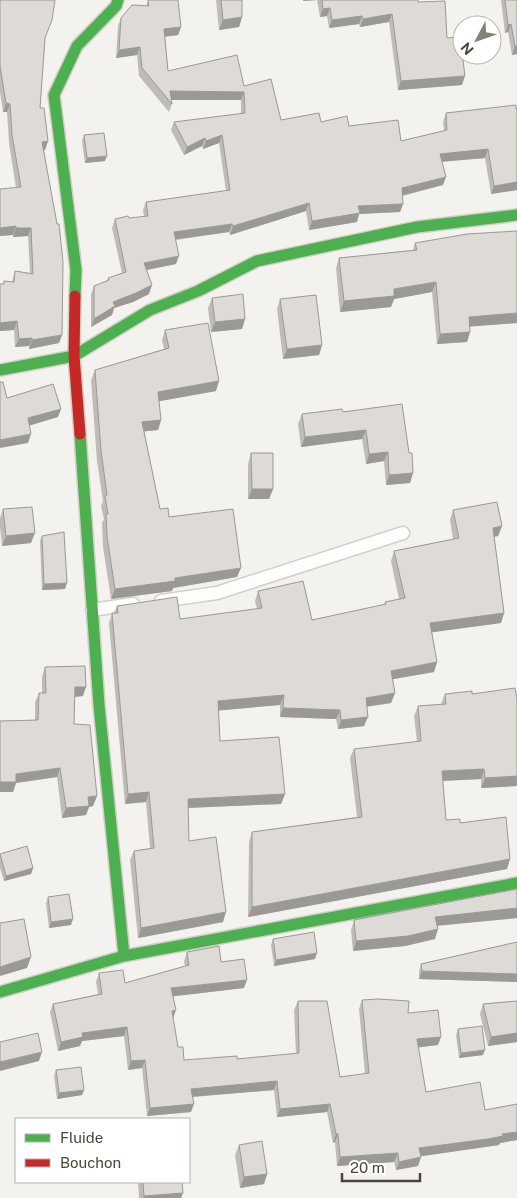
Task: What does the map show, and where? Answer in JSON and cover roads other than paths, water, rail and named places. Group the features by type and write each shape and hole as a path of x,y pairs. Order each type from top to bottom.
{"street":[{"path":"118,0 116,6 77,46 54,95 76,270 74,356 99,705 124,956"},
{"path":"0,370 74,356 150,310 198,291 257,261 416,226 517,215"},
{"path":"0,992 124,956 517,882"}],"lane":[{"path":"92,610 217,593 403,533"}]}
